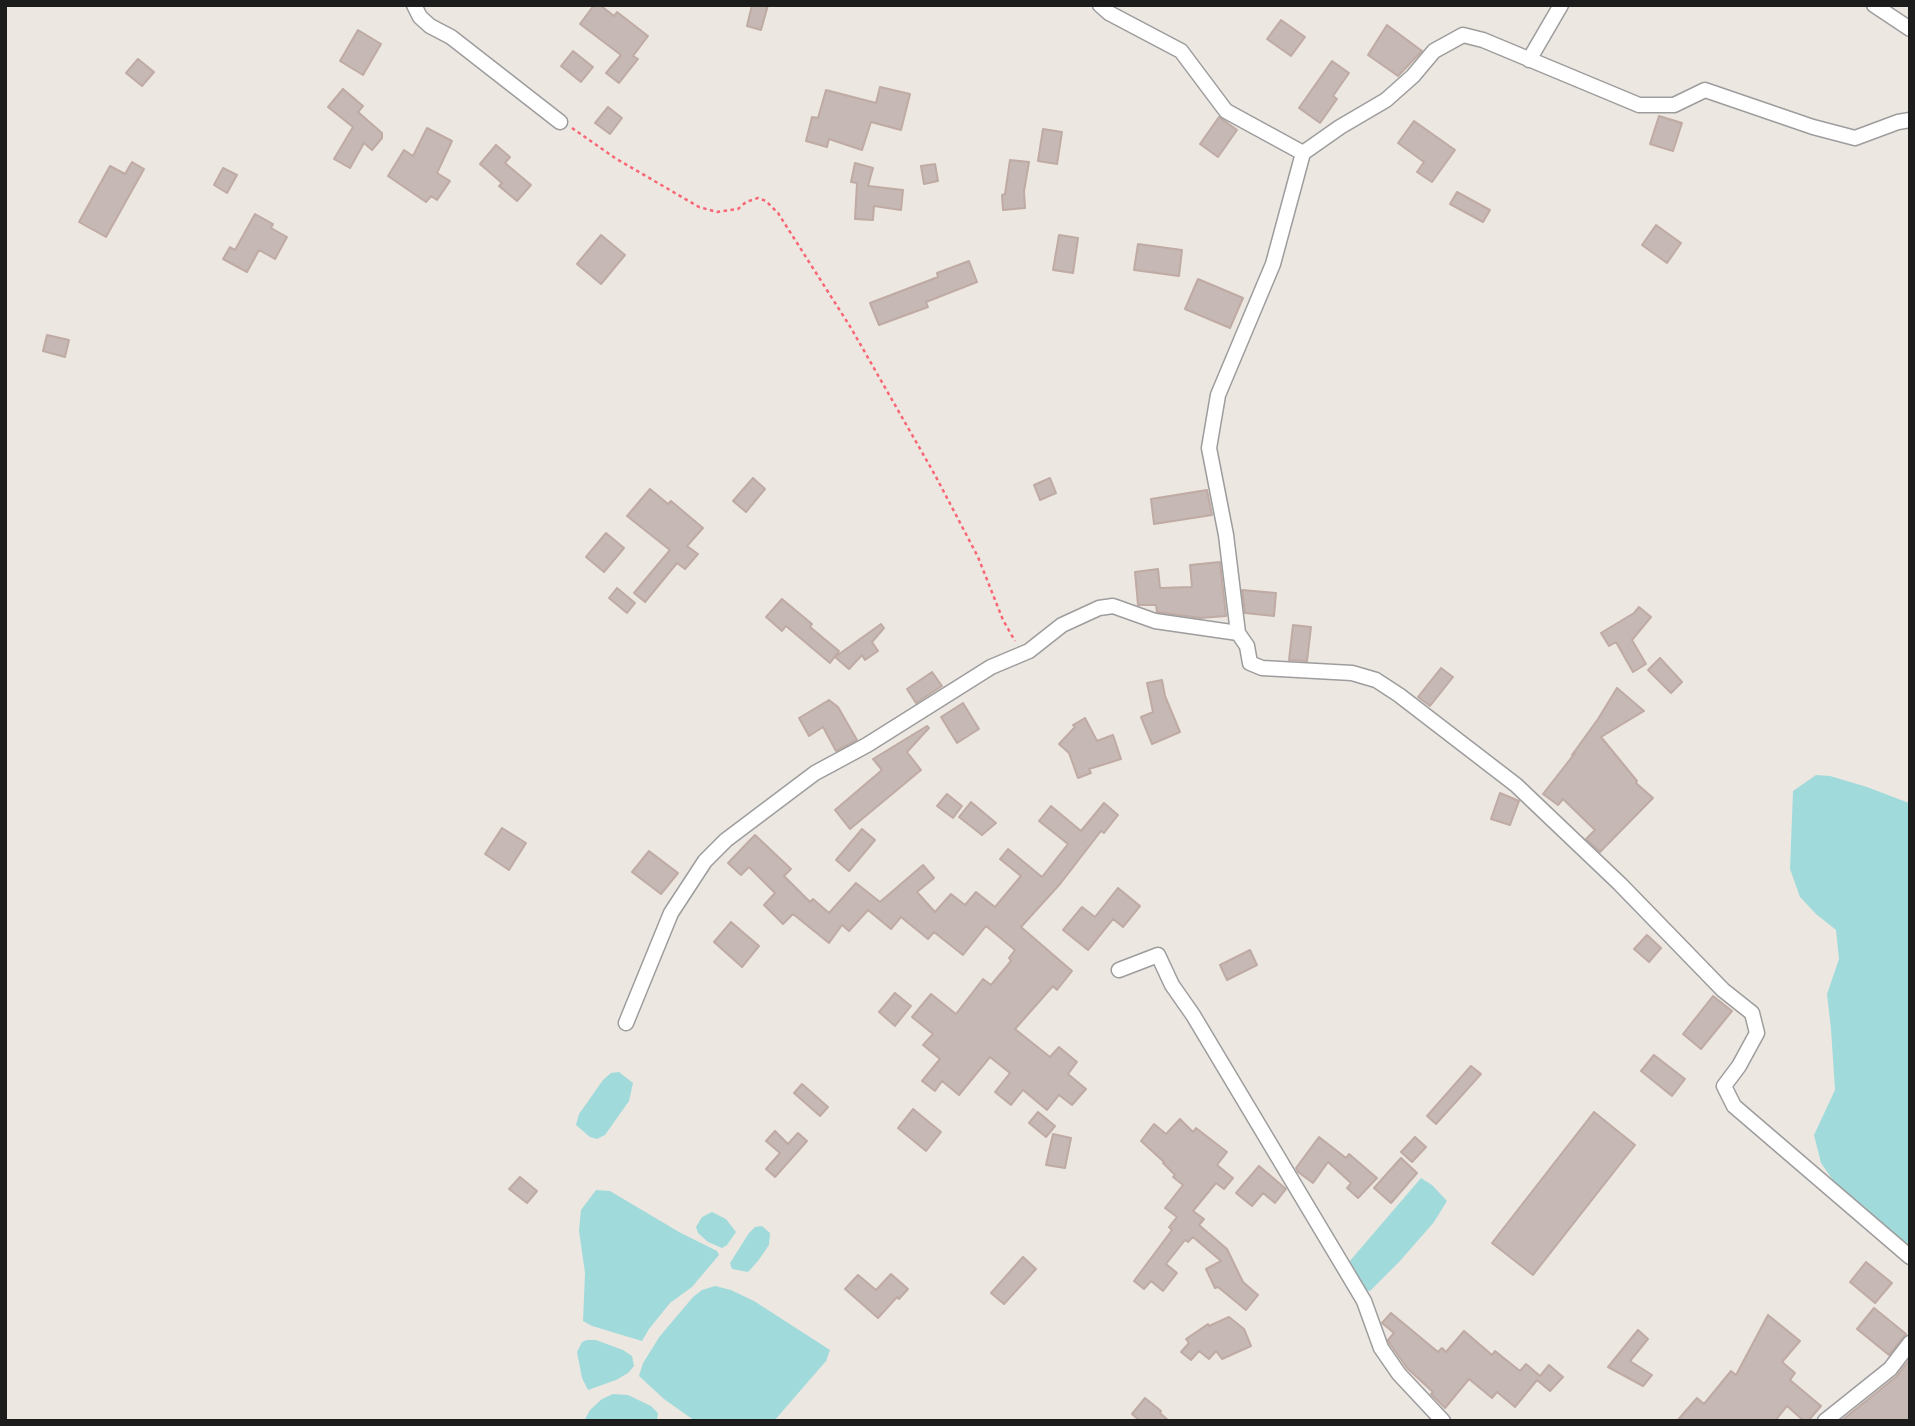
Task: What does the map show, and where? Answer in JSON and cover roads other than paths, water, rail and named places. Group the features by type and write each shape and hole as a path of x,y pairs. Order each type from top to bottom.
{"street":[{"path":"414,5 420,17 430,26 451,37 560,122"},
{"path":"1100,5 1108,13 1181,51 1226,111 1303,153"},
{"path":"1529,60 1561,5"},
{"path":"1874,5 1910,29"},
{"path":"1910,120 1855,138 1813,127 1705,90 1674,105 1639,105 1483,40 1463,35 1434,51 1413,76 1385,100 1303,153 1273,264 1218,395 1209,448 1226,535 1238,633 1247,646 1250,663 1262,668 1352,673 1376,680 1525,793 1620,884 1723,990 1752,1013 1757,1033 1724,1087 1734,1106 1910,1257"},
{"path":"626,1023 671,913 705,861 726,840 815,773 867,745 991,667 1030,651 1062,625 1099,607 1113,606 1155,621 1238,633"},
{"path":"1119,970 1158,955 1172,985 1193,1015 1364,1301 1381,1348 1399,1374 1443,1421"},
{"path":"1825,1421 1890,1369 1910,1343"}],"water":[{"path":"1816,775 1830,776 1867,787 1909,803 1910,1254 1865,1207 1839,1189 1821,1163 1814,1135 1835,1090 1827,994 1839,959 1836,930 1800,897 1790,869 1793,791"},
{"path":"619,1072 633,1083 629,1101 605,1135 597,1139 590,1137 576,1125 579,1114 603,1080 611,1073"},
{"path":"1421,1178 1447,1201 1434,1222 1400,1261 1370,1291 1363,1290 1349,1262"},
{"path":"596,1190 610,1191 717,1251 719,1255 692,1287 670,1303 642,1341 583,1321 585,1273 579,1231 581,1210"},
{"path":"712,1212 726,1219 736,1232 722,1248 708,1242 698,1233 696,1227 702,1217"},
{"path":"762,1226 770,1233 769,1245 758,1261 748,1272 732,1269 730,1263 749,1233 755,1227"},
{"path":"715,1286 754,1301 830,1350 826,1361 774,1421 695,1421 664,1399 639,1376 643,1363 660,1336 693,1297 702,1290"},
{"path":"596,1340 623,1350 632,1356 634,1366 616,1380 588,1390 582,1378 577,1352 582,1342"},
{"path":"613,1394 628,1395 651,1406 658,1413 657,1421 584,1421 590,1410 602,1399"}]}
